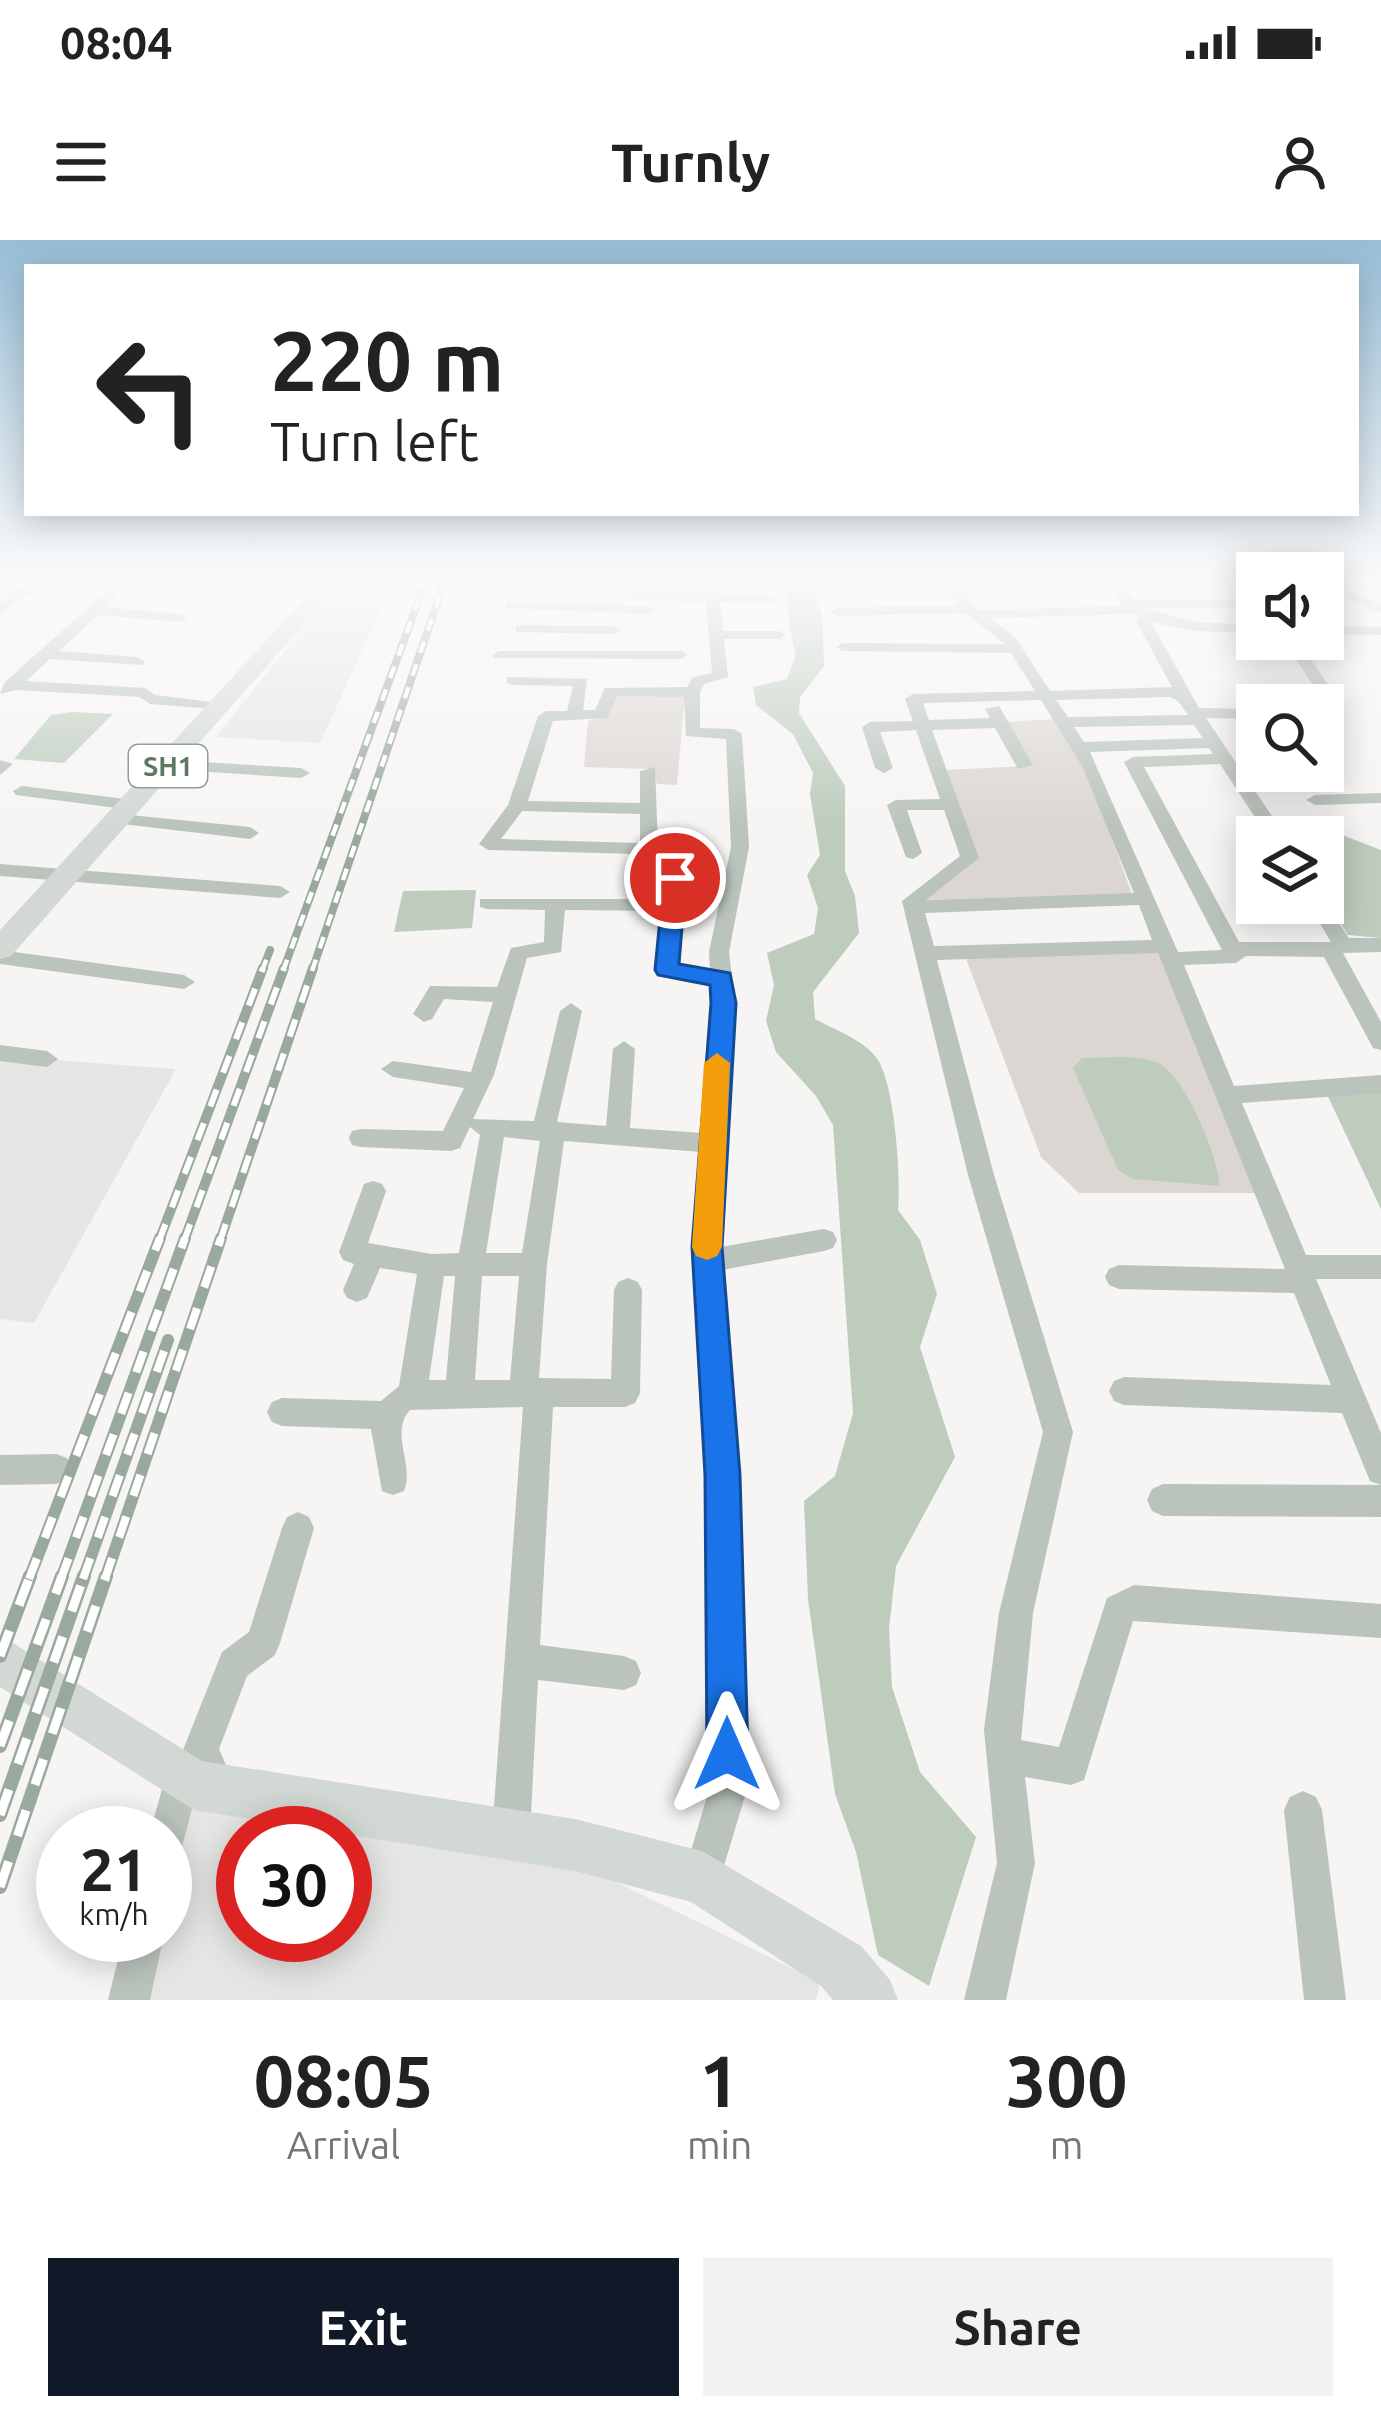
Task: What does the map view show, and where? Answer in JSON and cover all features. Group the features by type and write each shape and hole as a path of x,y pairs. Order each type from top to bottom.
{"main road":[{"name":"SH1","path":"0,953 261,662"}],"street":[{"path":"5,691 30,662"},
{"path":"702,1878 727,1793 722,1475 708,1261 722,979 719,952 740,848 734,734 692,734 692,692 698,680 720,677 719,662"},
{"path":"1026,662 1079,747 1170,952 1350,1399 1379,1460"},
{"path":"985,2000 1016,1863 1002,1730 1016,1613 1058,1432 981,1174 912,901 970,858 914,699 1182,692 1166,662"},
{"path":"512,680 582,682 576,707"},
{"path":"5,691 145,693 150,699 221,707"},
{"path":"499,696 576,707 601,716 610,692 692,692"},
{"path":"1172,692 1184,698 1263,816"},
{"path":"986,697 1024,765"},
{"path":"576,707 546,716 517,806 488,844 680,850 670,905 667,970 722,979"},
{"path":"1065,722 1236,715"},
{"path":"884,768 870,727 1001,723"},
{"path":"1079,747 1236,760"},
{"path":"926,953 1236,956 1133,763 1224,756"},
{"path":"169,765 302,772"},
{"path":"649,771 649,849"},
{"path":"22,791 250,832"},
{"path":"1315,800 1381,798"},
{"path":"913,853 896,805 952,804"},
{"path":"517,806 647,809"},
{"path":"0,869 280,892"},
{"path":"914,907 1144,898"},
{"path":"361,1138 451,1141 478,1082 518,953 554,946 555,902"},
{"path":"487,903 670,905"},
{"path":"1327,924 1380,1039"},
{"path":"1232,949 1381,945"},
{"path":"0,953 184,982"},
{"path":"424,1014 438,992 507,995"},
{"path":"511,1834 534,1264 548,1133 571,1011"},
{"path":"617,1137 624,1049"},
{"path":"0,1053 47,1059"},
{"path":"393,1069 478,1082"},
{"path":"1229,1095 1381,1084"},
{"path":"459,1123 712,1143"},
{"path":"459,1394 470,1264 494,1127"},
{"path":"373,1191 352,1252 432,1264 534,1264"},
{"path":"708,1261 824,1240"},
{"path":"357,1290 370,1256"},
{"path":"412,1394 432,1264"},
{"path":"1119,1277 1300,1274 1381,1267"},
{"path":"393,1480 386,1415 394,1401 412,1394 625,1393 628,1289"},
{"path":"1124,1391 1350,1399"},
{"path":"282,1412 386,1415"},
{"path":"0,1470 56,1469"},
{"path":"1163,1500 1381,1501"},
{"path":"187,1806 200,1782 201,1750 234,1664 263,1643 298,1528"},
{"path":"1004,1755 1071,1767 1119,1610 1134,1602 1381,1621"},
{"path":"0,1659 200,1782 575,1845 702,1878 849,1989"},
{"path":"520,1660 624,1673"},
{"path":"1303,1810 1325,2000"},
{"path":"129,2000 138,1962"}],"shaded area":[{"path":"276,662 357,662 320,743 216,737"},
{"path":"793,662 824,662 800,697 799,713 845,786 845,871 855,896 859,933 813,992 815,1019 865,1047 884,1073 896,1133 898,1210 920,1240 937,1294 920,1347 955,1457 896,1566 889,1628 892,1687 920,1772 976,1837 929,1986 878,1955 856,1852 835,1794 808,1599 804,1501 835,1476 853,1413 833,1125 816,1096 776,1052 766,1021 774,985 767,953 814,934 818,908 807,875 820,855 810,794 813,773 793,734 756,705 753,687 787,679"},
{"path":"685,693 677,785 657,784 652,769 584,767 588,721 605,717 617,694"},
{"path":"113,714 64,763 14,759 51,715"},
{"path":"1058,719 1082,757 1132,894 918,900 975,859 944,770 1026,766 1003,722"},
{"path":"1344,836 1381,850 1381,938 1348,935 1341,924"},
{"path":"476,890 472,928 394,932 403,891"},
{"path":"1161,950 1261,1193 1079,1193 1041,1157 965,956"},
{"path":"0,1056 176,1069 34,1323 0,1319"},
{"path":"1082,1058 1140,1058 1169,1071 1199,1118 1220,1186 1133,1179 1118,1170 1073,1068"},
{"path":"1323,1086 1381,1086 1381,1209"},
{"path":"183,1798 238,1806 216,1806 216,1962 372,1962 372,1825 555,1852 820,1982 816,2000 138,2000 147,1962 192,1962 192,1806 181,1806"}],"railway":[{"path":"283,971 396,662"},
{"path":"312,971 417,662"},
{"path":"262,971 270,950"},
{"path":"159,1241 263,968"},
{"path":"184,1241 284,968"},
{"path":"220,1241 313,968"},
{"path":"29,1579 160,1238"},
{"path":"61,1579 185,1238"},
{"path":"105,1579 221,1238"},
{"path":"83,1579 168,1340"},
{"path":"0,1656 30,1576"},
{"path":"0,1746 62,1576"},
{"path":"0,1815 84,1576"},
{"path":"0,1887 106,1576"}],"slow traffic":[{"path":"707,1247 717,1063"}],"route":[{"path":"675,878 667,970 722,979 724,1003 707,1247 722,1475 727,1754"}]}
